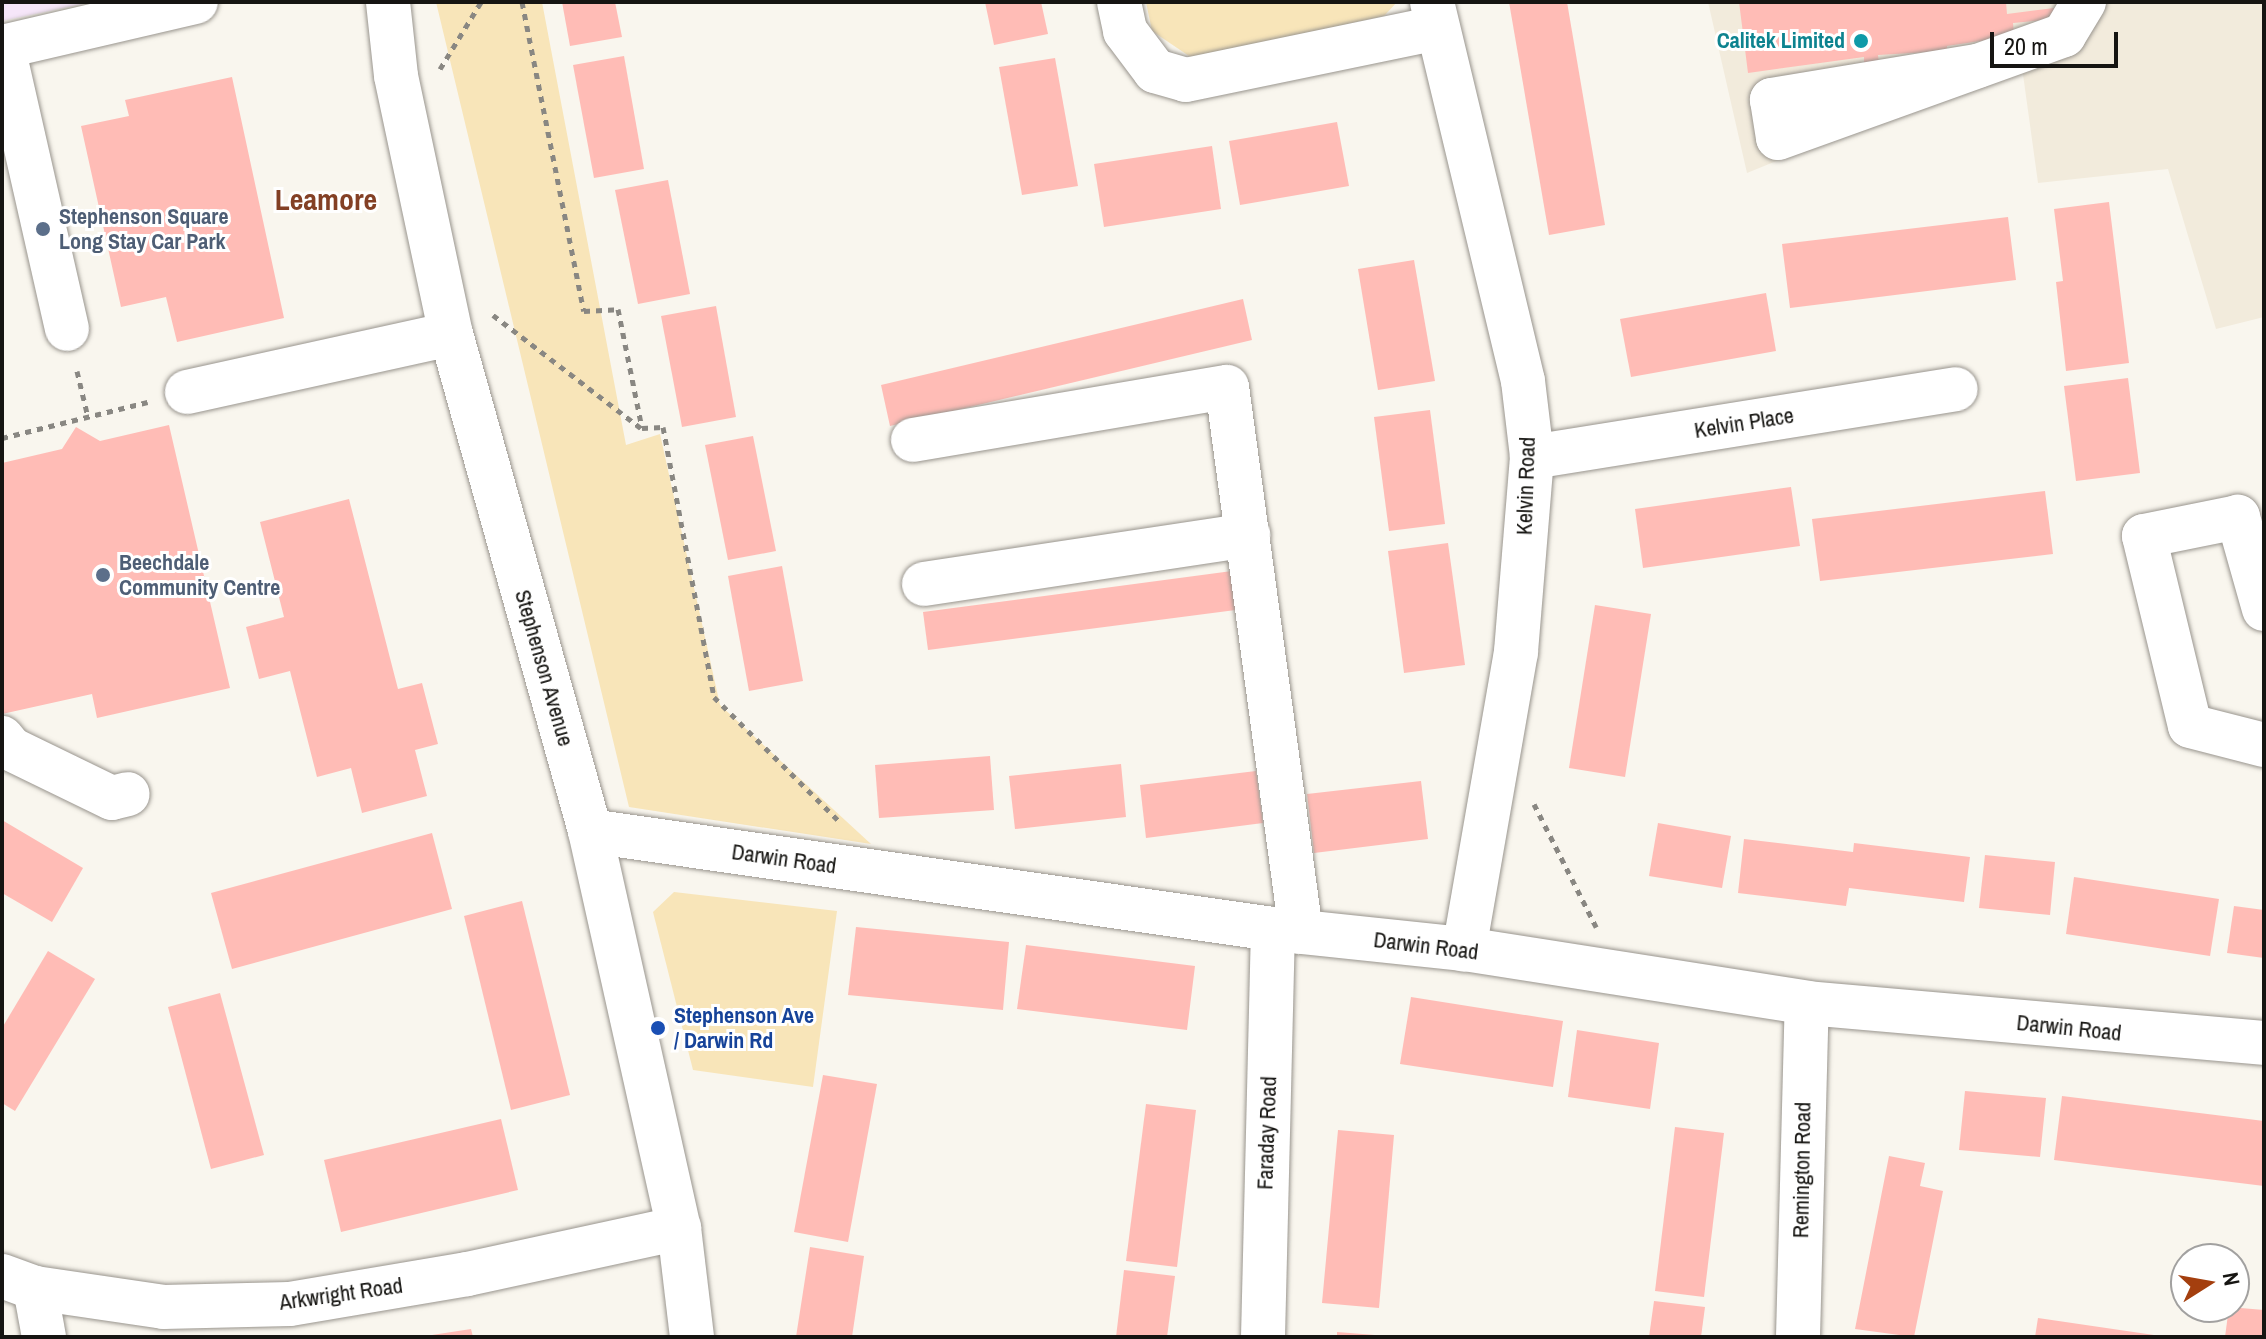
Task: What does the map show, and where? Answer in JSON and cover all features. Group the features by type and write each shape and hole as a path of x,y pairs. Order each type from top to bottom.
{"street":[{"path":"67,329 3,47 196,2"},
{"name":"Stephenson Avenue","path":"388,2 406,124 451,334 590,831 679,1228 692,1337"},
{"name":"Kelvin Road","path":"1119,2 1125,31 1155,71 1186,80 1435,15 1523,381 1532,457 1516,652 1464,949"},
{"path":"1977,66 2064,35 2084,2"},
{"path":"187,392 451,334"},
{"name":"Faraday Road","path":"913,440 1227,387 1248,535 1287,930 1263,1337"},
{"name":"Kelvin Place","path":"1532,457 1956,389"},
{"path":"2264,609 2238,517 2144,536 2190,726 2264,745"},
{"path":"924,584 1248,535"},
{"path":"2,738 11,749 112,798 128,794"},
{"name":"Darwin Road","path":"590,831 1287,930 1464,949 1807,1003 2264,1043"},
{"name":"Remington Road","path":"1798,1337 1807,1003"},
{"name":"Arkwright Road","path":"19,1282 163,1307 290,1304 467,1274 679,1228"},
{"path":"19,1282 44,1337"}],"path":[{"path":"406,124 481,2"},
{"path":"522,2 584,311 618,309 642,428"},
{"path":"438,272 642,428 663,427 714,697 892,874"},
{"path":"2,438 187,392"},
{"path":"1501,739 1619,974"}],"shaded area":[{"path":"2,2 93,2 2,21"},
{"path":"436,2 542,2 626,445 660,434 720,705 871,844 629,807"},
{"path":"1146,2 1397,2 1384,16 1192,58 1152,31"},
{"path":"1708,2 2264,2 2264,317 2216,329 2168,169 2038,183 2021,60 1747,173"},
{"path":"674,892 837,911 813,1087 693,1070 653,912"}],"building":[{"path":"562,2 615,2 622,37 570,46"},
{"path":"985,2 1041,2 1048,34 994,45"},
{"path":"1509,2 1567,2 1605,225 1549,235"},
{"name":"Calitek Limited","path":"1739,2 2006,2 2007,14 2054,8 2055,19 2013,23 2014,36 1947,46 1947,51 1878,55 1879,63 1864,65 1864,57 1748,73"},
{"path":"624,56 644,169 594,178 573,65"},
{"path":"1055,58 1078,186 1022,195 999,67"},
{"path":"232,77 284,318 177,342 166,297 121,307 81,126 129,116 125,100"},
{"path":"1337,122 1349,186 1240,205 1229,141"},
{"path":"1212,146 1221,209 1104,227 1094,164"},
{"path":"668,180 690,294 638,304 615,190"},
{"path":"2109,202 2129,363 2066,371 2056,282 2063,281 2054,209"},
{"path":"2008,217 2016,280 1790,308 1782,244"},
{"path":"1414,260 1435,381 1378,390 1358,269"},
{"path":"1766,293 1776,351 1631,377 1620,319"},
{"path":"1243,299 1252,340 890,426 881,385"},
{"path":"716,306 736,417 682,427 661,316"},
{"path":"2128,378 2140,473 2076,481 2064,386"},
{"path":"1430,410 1445,524 1389,531 1374,417"},
{"name":"Beechdale Community Centre","path":"169,425 230,688 97,718 92,694 2,714 2,463 62,449 76,427 100,441"},
{"path":"753,436 776,551 728,560 705,445"},
{"path":"1791,487 1800,546 1643,568 1635,509"},
{"path":"2045,491 2053,554 1820,581 1812,519"},
{"path":"349,499 398,689 422,683 438,744 415,750 427,796 362,813 351,768 317,777 290,671 259,679 246,627 284,617 260,522"},
{"path":"1448,543 1465,665 1404,673 1388,551"},
{"path":"782,566 803,681 749,691 728,576"},
{"path":"1247,569 1251,608 928,650 923,612"},
{"path":"1595,605 1651,614 1625,777 1569,768"},
{"path":"990,756 994,810 879,818 875,765"},
{"path":"1121,764 1126,817 1015,829 1009,776"},
{"path":"1256,771 1263,823 1146,838 1140,785"},
{"path":"1421,781 1428,839 1314,853 1307,794"},
{"path":"2,820 83,868 52,922 2,893"},
{"path":"1658,823 1731,836 1722,888 1649,876"},
{"path":"432,833 452,909 232,969 211,893"},
{"path":"1744,839 1853,852 1854,843 1970,857 1964,902 1849,888 1846,906 1738,893"},
{"path":"1985,855 2055,862 2050,915 1979,908"},
{"path":"2074,877 2219,899 2210,956 2066,934"},
{"path":"522,901 570,1095 511,1110 464,916"},
{"path":"2234,906 2264,910 2264,958 2227,953"},
{"path":"856,927 1009,942 1003,1010 848,995"},
{"path":"1026,945 1195,966 1187,1030 1017,1009"},
{"path":"48,951 95,979 15,1111 2,1103 2,1028"},
{"path":"220,993 264,1155 211,1169 168,1007"},
{"path":"1411,997 1563,1021 1553,1087 1400,1064"},
{"path":"1577,1030 1659,1043 1650,1109 1568,1097"},
{"path":"823,1075 877,1084 848,1242 794,1232"},
{"path":"1965,1091 2046,1098 2040,1157 1959,1150"},
{"path":"2062,1096 2264,1121 2264,1186 2054,1160"},
{"path":"1146,1104 1196,1110 1177,1267 1126,1261"},
{"path":"501,1119 518,1190 341,1232 324,1160"},
{"path":"1675,1127 1724,1133 1704,1297 1655,1291"},
{"path":"1338,1130 1394,1135 1379,1308 1322,1303"},
{"path":"1889,1156 1925,1163 1920,1186 1943,1191 1914,1337 1855,1329"},
{"path":"810,1247 864,1256 852,1337 796,1337"},
{"path":"1124,1270 1175,1276 1167,1337 1116,1337"},
{"path":"1654,1301 1705,1307 1701,1337 1649,1337"},
{"path":"2250,1309 2264,1310 2264,1337 2225,1337 2227,1323 2250,1323"},
{"path":"2038,1318 2154,1335 2154,1337 2035,1337"},
{"path":"471,1329 473,1337 432,1337 432,1335"},
{"path":"1337,1332 1375,1335 1337,1337"}],"place":[{"name":"Calitek Limited","path":"1861,41"},
{"name":"Stephenson Square Long Stay Car Park","path":"43,229"},
{"name":"Beechdale Community Centre","path":"103,575"},
{"name":"Stephenson Ave / Darwin Rd","path":"658,1028"}],"district":[{"name":"Leamore","path":"326,199"}]}
